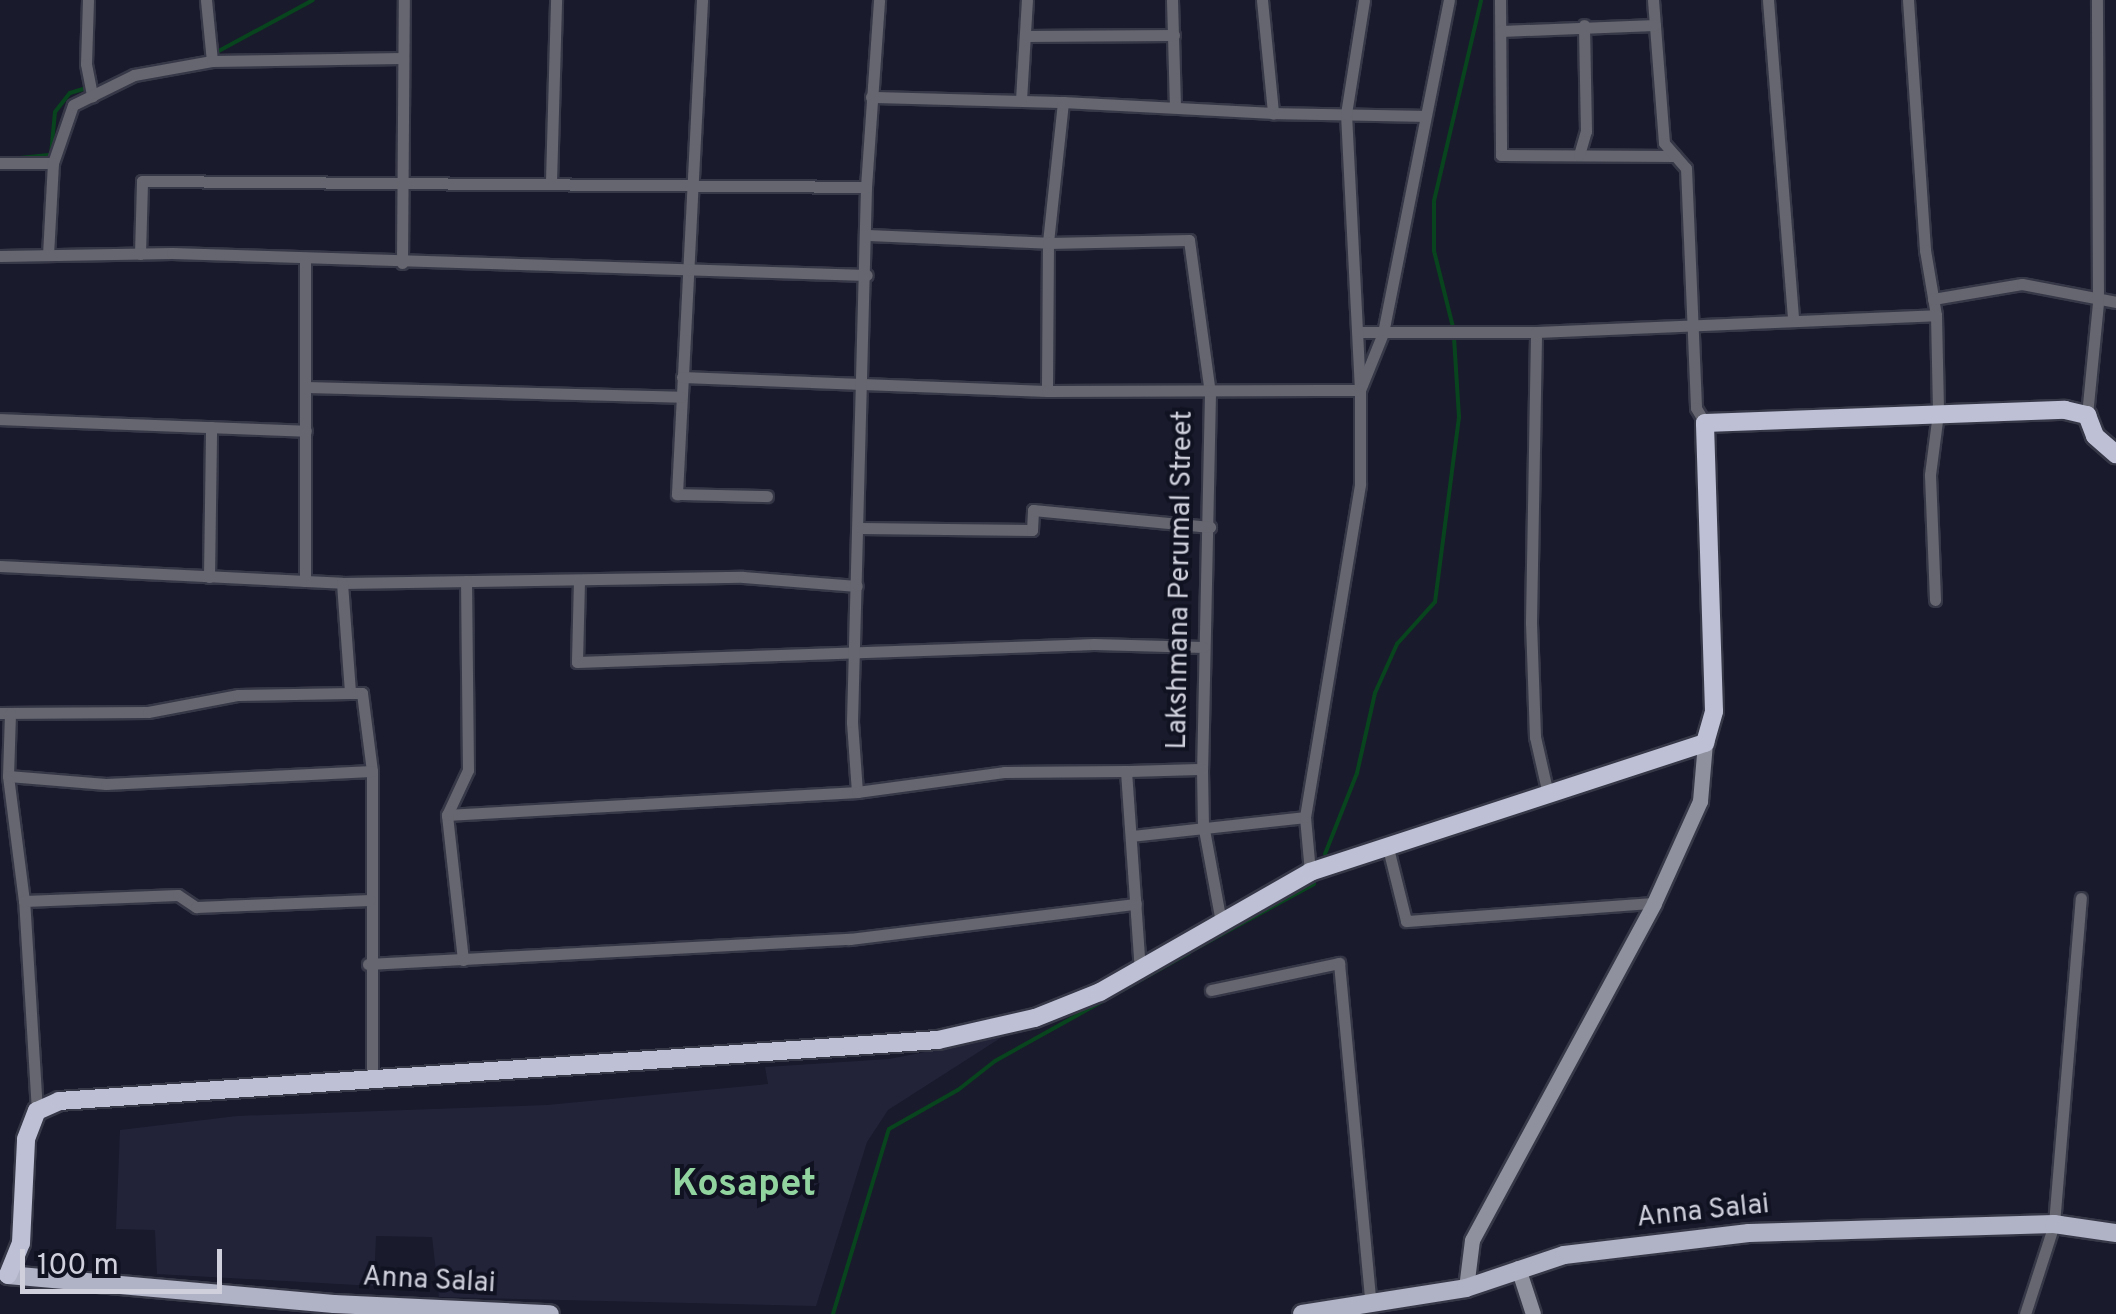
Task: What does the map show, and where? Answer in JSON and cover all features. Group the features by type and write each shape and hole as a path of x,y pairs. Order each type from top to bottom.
{"highway":[{"path":"3,1275 21,1243 26,1138 37,1111 60,1101 938,1040 1035,1018 1140,972 1310,872 1705,743 1714,711 1704,423 1938,413 2087,414 2095,436 2116,454"}],"main road":[{"path":"1466,1288 1472,1240 1654,902 1700,801 1705,743"},
{"name":"Anna Salai","path":"1302,1314 1466,1288 1564,1256 1749,1233 2054,1224 2116,1233"},
{"path":"1518,1268 1533,1314"},
{"name":"Anna Salai","path":"3,1275 334,1304 550,1314"}],"street":[{"path":"88,0 92,96"},
{"path":"206,0 212,61"},
{"path":"402,263 404,0"},
{"path":"550,182 556,0"},
{"path":"702,0 677,494 767,496"},
{"path":"856,792 855,656 868,235 866,187 879,0"},
{"path":"1021,100 1026,0"},
{"path":"1172,0 1176,105"},
{"path":"1262,0 1273,113"},
{"path":"1310,872 1305,818 1360,484 1361,332 1346,114 1364,0"},
{"path":"1360,390 1382,333 1449,0"},
{"path":"1500,0 1501,155 1675,156"},
{"path":"1653,0 1664,143 1686,168 1696,408 1704,423"},
{"path":"1768,0 1793,319"},
{"path":"1908,0 1936,315 1938,413 1930,475 1935,600"},
{"path":"2087,414 2098,303 2097,0"},
{"path":"1579,155 1586,131 1584,25"},
{"path":"1501,31 1655,25"},
{"path":"1026,36 1174,35"},
{"path":"48,255 53,163 73,105 134,75 212,61 402,58"},
{"path":"872,97 1424,116"},
{"path":"1046,391 1048,243 1062,102"},
{"path":"0,163 53,163"},
{"path":"140,254 142,180 866,187"},
{"path":"868,235 1048,243"},
{"name":"Lakshmana Perumal Street","path":"1048,243 1189,240 1210,392 1202,769 1204,824 1221,922"},
{"path":"0,256 140,254 867,275"},
{"path":"305,581 306,260"},
{"path":"1933,299 2022,284 2098,303 2116,302"},
{"path":"1361,332 1536,332 1936,315"},
{"path":"1536,332 1532,641 1535,737 1548,794"},
{"path":"682,377 1046,391 1360,390"},
{"path":"306,388 681,397"},
{"path":"0,419 306,431"},
{"path":"209,577 212,427"},
{"path":"860,528 1032,530 1033,510 1210,527"},
{"path":"0,566 342,583 743,577 857,586"},
{"path":"578,580 577,662 855,656 1094,644 1203,648"},
{"path":"463,960 447,815 468,770 466,581"},
{"path":"342,583 350,694"},
{"path":"37,1111 24,901 8,776 5,713 148,712 238,695 362,693 372,772 368,964 372,1081"},
{"path":"447,815 856,792 1004,772 1202,769"},
{"path":"1126,770 1140,972"},
{"path":"8,776 106,784 372,772"},
{"path":"1131,836 1204,824 1305,818"},
{"path":"1388,848 1406,921 1654,902"},
{"path":"24,901 178,895 196,908 370,900"},
{"path":"2025,1314 2054,1224 2080,898"},
{"path":"368,964 848,939 1136,904"},
{"path":"1211,990 1339,963 1371,1306"}],"shaded area":[{"path":"1002,1037 888,1110 867,1142 816,1306 439,1297 432,1237 376,1236 374,1286 157,1274 155,1230 116,1229 120,1130 237,1116 547,1105 768,1084 765,1067 889,1059"}],"waterway":[{"path":"215,53 313,0"},
{"path":"1453,327 1434,251 1434,201 1481,0"},
{"path":"147,68 167,64"},
{"path":"20,158 51,155 55,112 70,93 86,88"},
{"path":"1325,854 1357,773 1375,693 1397,644 1435,602 1459,417 1454,337"},
{"path":"1193,950 1314,884"},
{"path":"833,1314 889,1129 958,1090 995,1061 1189,953"}],"district":[{"name":"Kosapet","path":"744,1186"}]}
